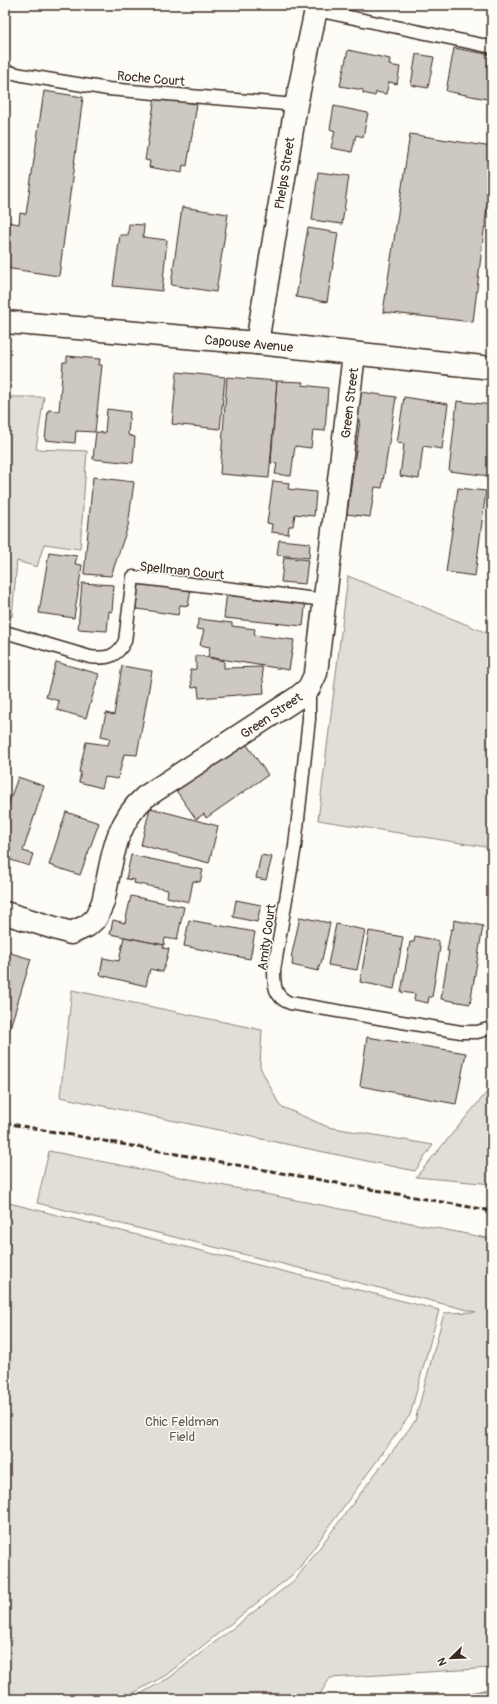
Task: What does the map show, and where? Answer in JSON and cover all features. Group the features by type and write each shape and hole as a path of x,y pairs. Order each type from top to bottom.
{"street":[{"name":"Phelps Street","path":"257,342 296,104 316,8"},
{"name":"Capouse Avenue","path":"5,322 257,342 354,354 492,368"},
{"name":"Green Street","path":"5,912 71,933 87,926 96,918 99,912 119,832 134,806 145,797 298,698 309,688 316,673 354,354"}],"lane":[{"path":"316,8 492,47"},
{"name":"Roche Court","path":"5,71 108,89 296,104"},
{"name":"Spellman Court","path":"5,632 90,658 114,655 120,650 125,641 133,578 325,600"},
{"name":"Amity Court","path":"309,688 309,719 295,846 274,970 274,984 276,993 282,1000 290,1003 461,1032 477,1032 492,1028"}],"green space":[{"path":"5,397 44,397 36,449 87,451 80,549 44,544 37,567 17,561 12,617 5,615"},
{"path":"348,576 492,635 492,848 318,820"},
{"path":"72,990 262,1030 260,1067 280,1106 328,1127 433,1145 415,1171 60,1097"},
{"path":"492,1086 492,1184 416,1177"},
{"path":"49,1151 492,1239 492,1668 330,1678 317,1699 131,1699 169,1678 296,1579 415,1421 444,1313 476,1312 37,1203"},
{"name":"Chic Feldman Field","path":"5,1202 439,1310 410,1415 297,1571 166,1675 123,1699 5,1699"}],"shaded area":[{"path":"492,1688 492,1699 444,1699"}],"building":[{"path":"454,48 492,55 492,100 446,91"},
{"path":"348,50 390,59 389,65 400,67 397,84 389,82 386,94 376,92 375,96 363,93 363,90 340,86"},
{"path":"416,54 434,57 428,88 411,85"},
{"path":"44,91 83,97 59,276 5,268 5,242 8,222 19,224 20,213 26,214"},
{"path":"155,97 197,104 187,166 183,165 182,173 149,167 150,161 145,160"},
{"path":"334,106 368,113 363,137 356,135 352,152 331,148 335,131 330,129"},
{"path":"410,134 492,147 492,165 473,322 383,312"},
{"path":"318,172 349,176 342,224 312,220"},
{"path":"182,207 228,214 216,292 171,285"},
{"path":"129,224 144,225 143,237 167,240 162,291 113,286 120,235 128,235"},
{"path":"308,228 338,233 327,302 296,297"},
{"path":"67,356 100,359 99,365 102,365 95,432 76,431 75,443 45,440 48,410 59,411 63,362 67,362"},
{"path":"177,372 225,377 220,429 172,424"},
{"path":"227,377 277,381 269,478 220,474"},
{"path":"277,381 303,382 302,385 328,388 325,431 313,430 311,448 295,446 291,476 275,474 277,464 271,463"},
{"path":"361,392 396,397 382,488 375,487 370,517 347,514 360,421 357,421"},
{"path":"404,397 448,404 442,449 423,446 419,479 400,476 404,444 397,443"},
{"path":"457,401 492,405 492,461 490,476 449,471"},
{"path":"107,409 130,412 128,435 135,437 133,463 93,459 96,432 105,433"},
{"path":"93,477 134,482 128,526 111,576 84,574"},
{"path":"273,481 289,483 288,489 316,492 314,516 295,514 293,526 289,526 288,534 271,532 272,524 267,523"},
{"path":"458,488 486,491 475,576 446,572"},
{"path":"279,540 310,543 309,558 277,555"},
{"path":"49,552 77,556 75,564 82,565 74,618 39,613"},
{"path":"284,557 308,560 305,584 281,582"},
{"path":"135,581 191,589 188,606 180,605 178,615 131,608"},
{"path":"82,583 114,585 112,612 109,611 107,631 78,629"},
{"path":"227,591 306,599 303,626 224,618"},
{"path":"199,619 232,623 232,626 255,629 254,635 294,640 289,670 208,657 210,647 200,645 204,630 196,629"},
{"path":"196,655 224,661 224,668 262,667 264,693 199,698 198,687 192,688 190,670 196,669"},
{"path":"56,662 99,674 86,718 57,710 59,701 46,697"},
{"path":"122,666 152,671 137,755 124,754 118,779 105,777 102,788 79,782 81,772 79,772 86,742 108,745 110,738 101,736 106,713 114,715"},
{"path":"245,742 268,775 206,818 204,814 196,819 175,789"},
{"path":"18,777 44,786 23,851 33,854 29,866 5,858 5,808 7,808"},
{"path":"150,808 218,826 209,863 141,845"},
{"path":"66,812 99,823 80,875 49,865"},
{"path":"131,855 203,870 200,882 193,881 189,902 167,897 168,890 134,883 135,880 126,879"},
{"path":"261,855 272,857 266,880 256,878"},
{"path":"131,896 184,907 177,940 165,938 164,945 110,934 113,920 125,923"},
{"path":"236,900 261,905 257,922 233,917"},
{"path":"300,917 330,923 321,964 318,971 292,965 293,958 291,958"},
{"path":"189,920 255,932 250,959 184,946"},
{"path":"454,920 483,926 470,1004 441,999 449,951 447,951 451,929 453,930"},
{"path":"336,924 365,930 357,970 328,965"},
{"path":"369,931 403,937 394,989 360,982"},
{"path":"415,936 439,941 440,947 432,997 429,997 428,1003 414,1000 415,994 401,992 410,942 414,942"},
{"path":"124,937 164,945 163,948 169,949 163,972 150,969 146,986 100,975 103,958 119,961"},
{"path":"7,952 31,959 5,1041 5,957"},
{"path":"367,1037 466,1053 456,1104 360,1086"}],"railway":[{"path":"5,1123 492,1211"}]}
